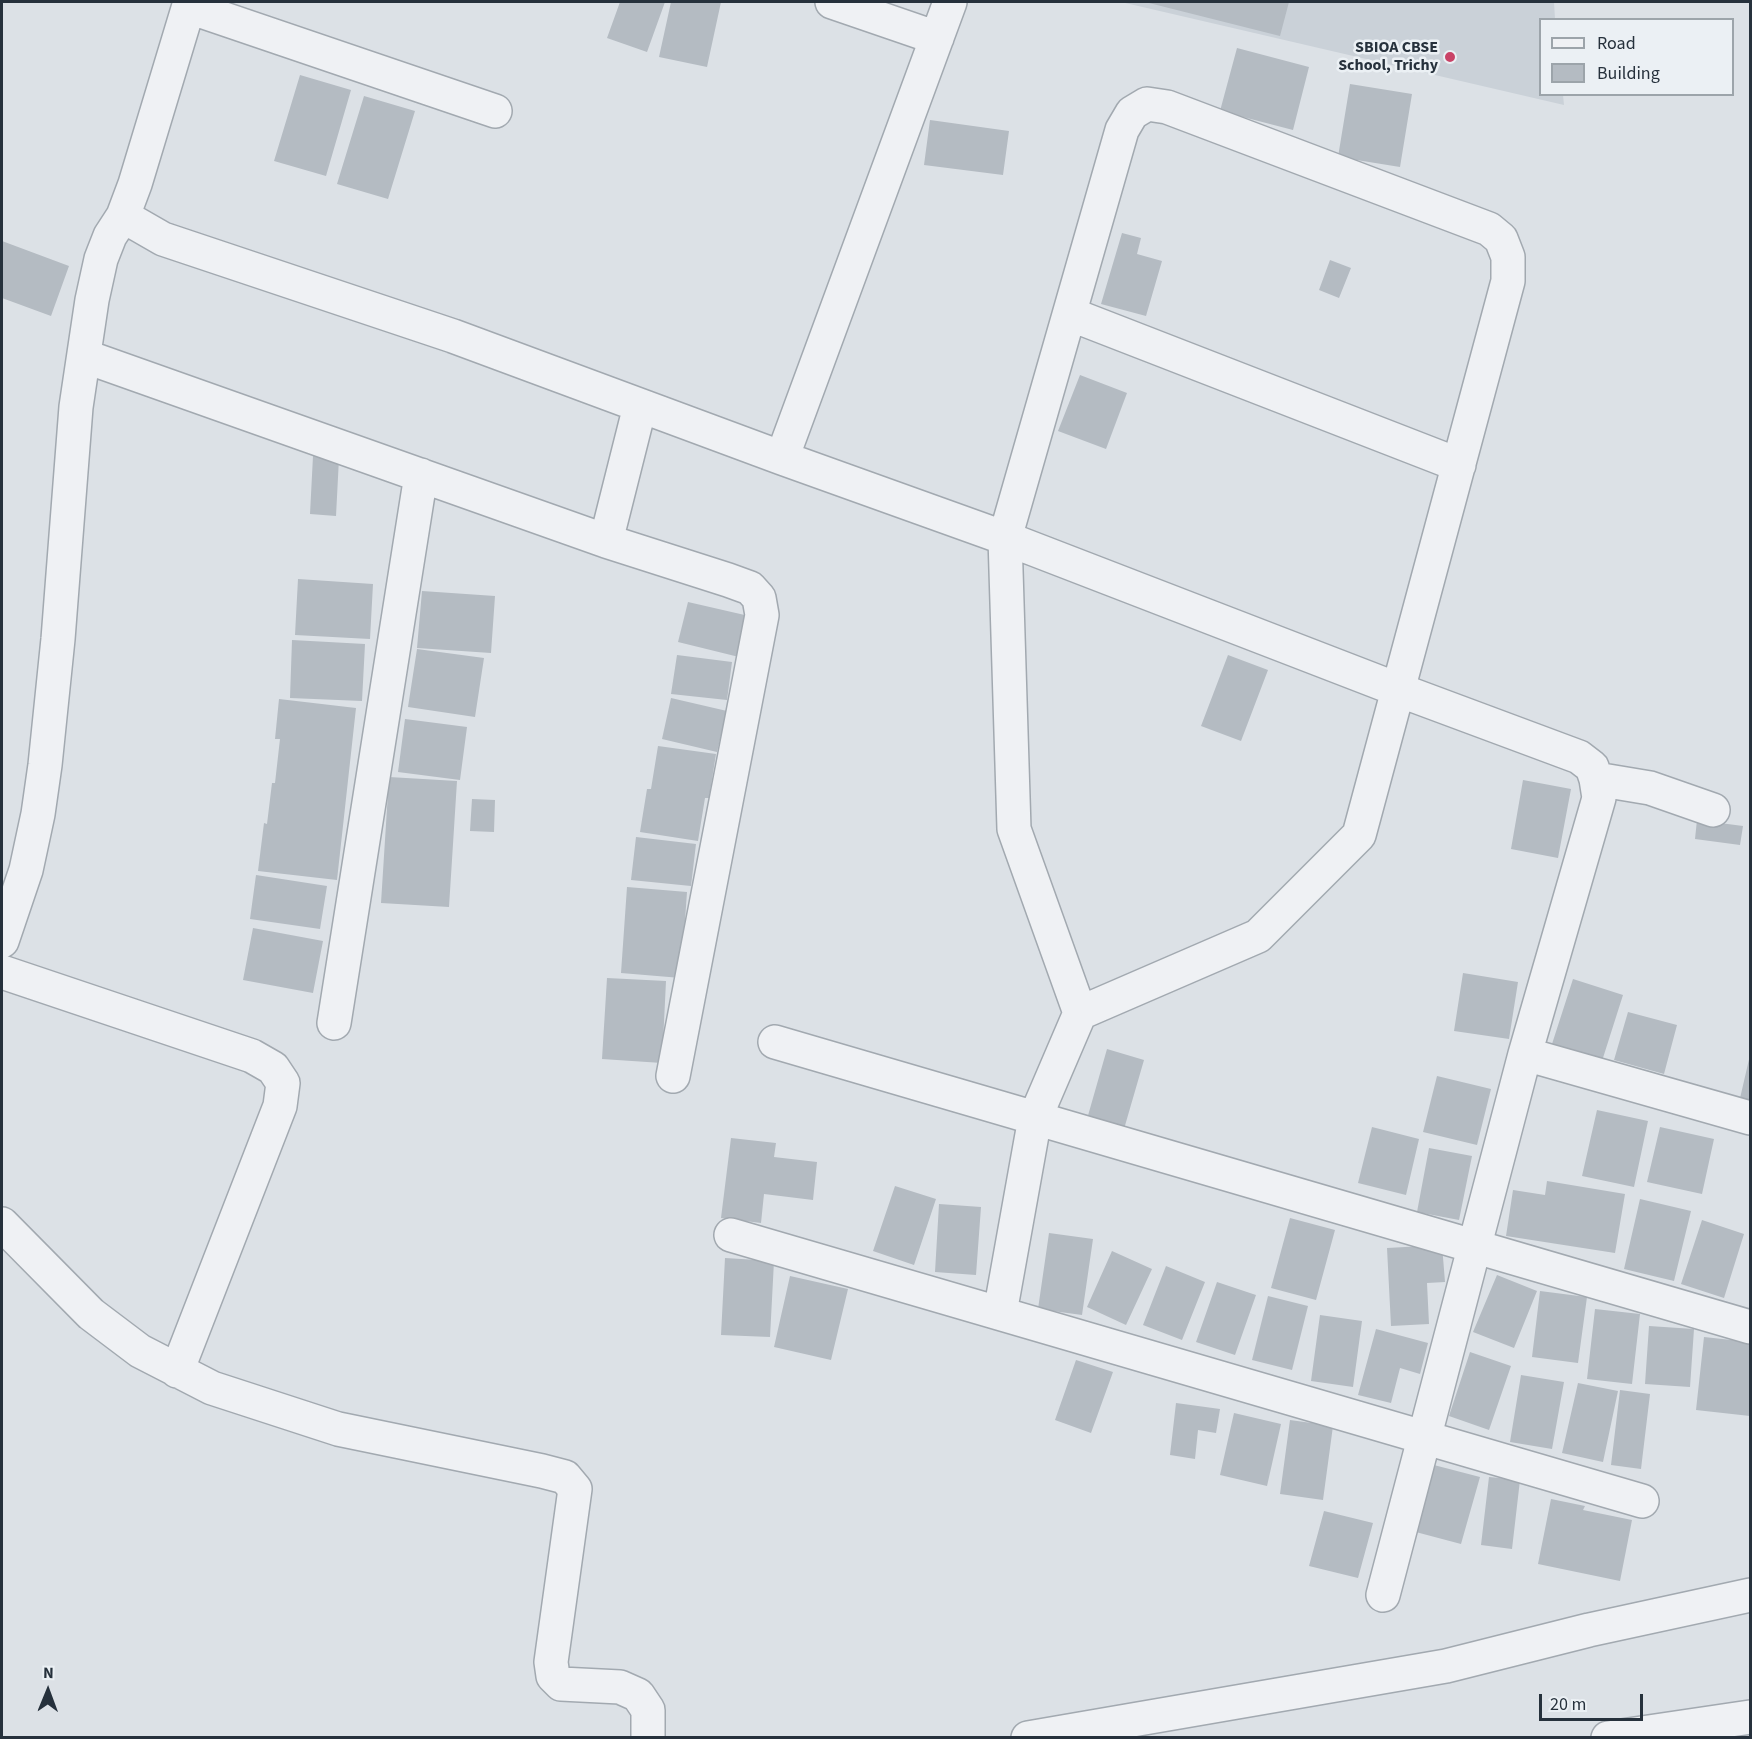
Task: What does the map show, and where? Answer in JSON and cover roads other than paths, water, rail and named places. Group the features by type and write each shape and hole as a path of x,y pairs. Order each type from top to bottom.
{"street":[{"path":"832,2 937,38"},
{"path":"782,458 950,2"},
{"path":"2,941 26,870 43,775 58,639 76,407 92,300 101,259 110,236 123,216 135,184 189,4 495,111"},
{"path":"1000,1313 1035,1118 1080,1013 1014,829 1005,538 1122,129 1132,112 1147,104 1167,107 1489,229 1501,239 1508,257 1508,280 1359,835 1258,936 1080,1013"},
{"path":"123,216 163,239 453,336 1005,538 1579,757 1592,767 1599,798 1525,1054 1383,1595"},
{"path":"1070,314 1459,465"},
{"path":"84,356 606,541 728,579 750,588 759,598 762,615 673,1076"},
{"path":"606,541 640,406"},
{"path":"334,1023 422,476"},
{"path":"1596,779 1650,788 1713,810"},
{"path":"2,972 252,1056 273,1068 283,1083 280,1106 177,1371"},
{"path":"775,1042 1750,1327"},
{"path":"1525,1054 1750,1119"},
{"path":"2,1224 91,1314 140,1351 212,1388 338,1430 565,1477 575,1490 551,1662 553,1676 561,1684 620,1687 638,1695 648,1710 648,1737"},
{"path":"731,1235 1642,1501"},
{"path":"1028,1737 1446,1665 1589,1630 1750,1595"},
{"path":"1608,1737 1750,1717"}],"place":[{"name":"SBIOA CBSE School, Trichy","path":"1450,57"}]}
